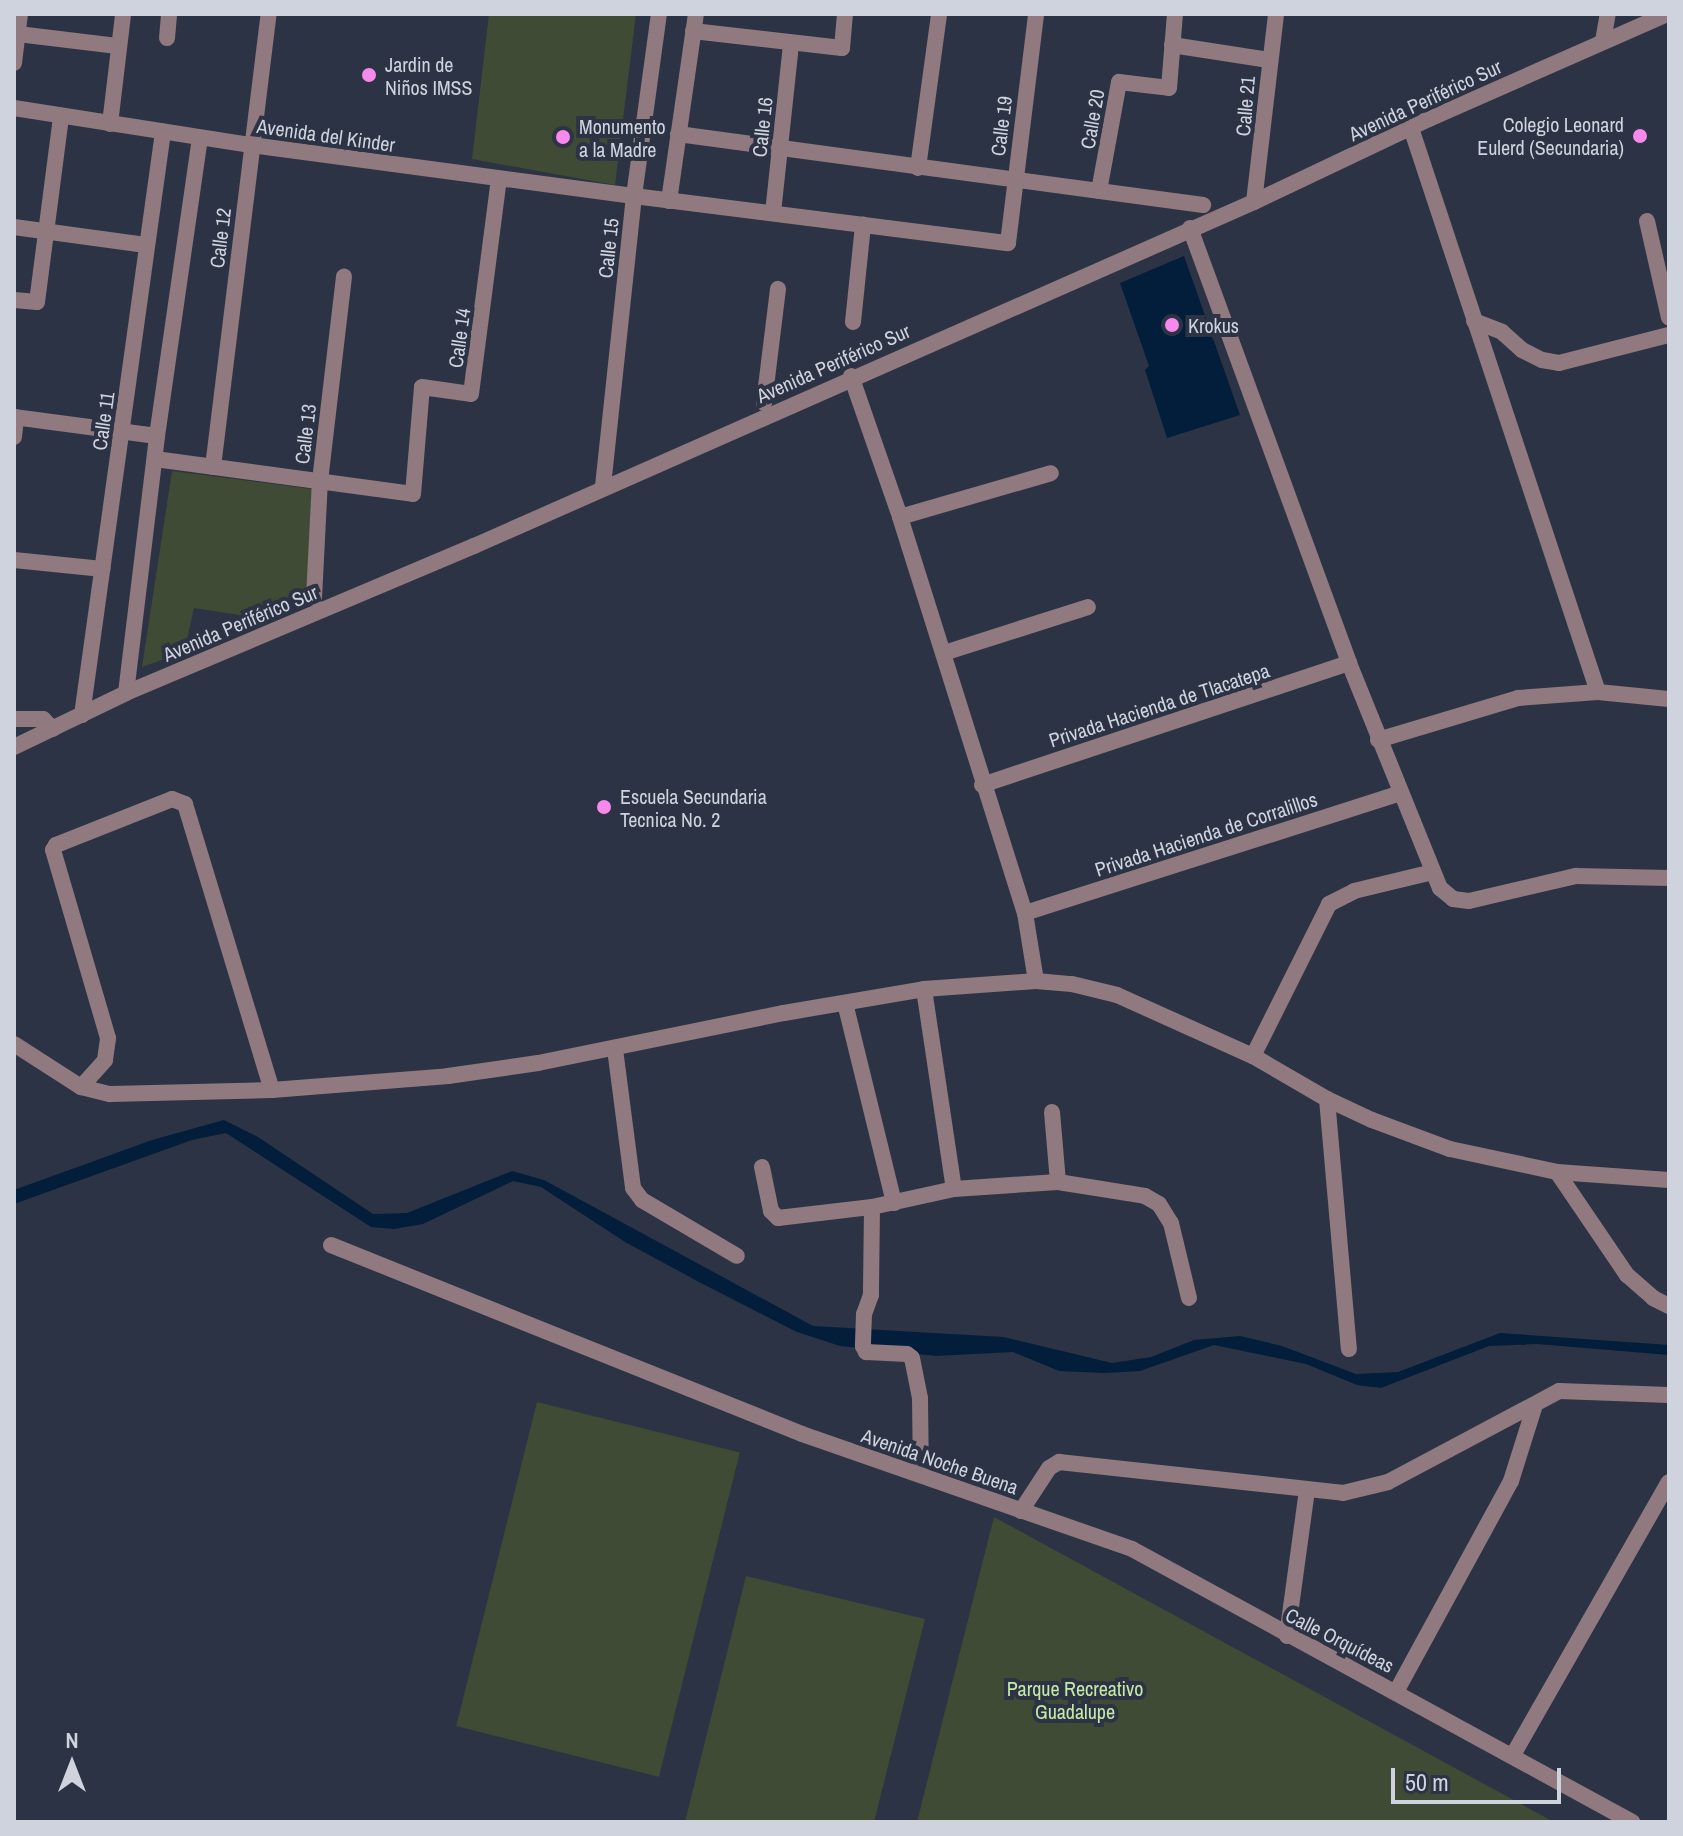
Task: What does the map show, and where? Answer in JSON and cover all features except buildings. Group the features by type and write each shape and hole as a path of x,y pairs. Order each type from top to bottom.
{"street":[{"path":"14,63 20,14"},
{"path":"167,38 169,14"},
{"name":"Calle 12","path":"213,467 269,14"},
{"name":"Calle 15","path":"603,486 634,196 659,14"},
{"path":"669,201 694,22 791,44 842,48 845,14"},
{"path":"918,168 939,14"},
{"name":"Calle 19","path":"1008,243 1036,14"},
{"name":"Calle 20","path":"1099,191 1119,82 1169,88 1175,14"},
{"name":"Calle 21","path":"1254,202 1276,14"},
{"path":"1603,41 1608,14"},
{"name":"Avenida Periférico Sur","path":"14,747 126,693 474,546 851,376 1254,202 1667,14"},
{"path":"110,124 123,15"},
{"path":"18,34 117,46"},
{"name":"Calle 16","path":"773,213 791,44"},
{"path":"1172,45 1269,60"},
{"name":"Avenida del Kinder","path":"14,108 200,139 1008,243"},
{"path":"14,300 37,302 61,116"},
{"path":"1411,128 1598,692"},
{"name":"Calle 11","path":"82,715 163,132"},
{"path":"678,134 1203,205"},
{"path":"126,693 157,436 200,139"},
{"name":"Calle 14","path":"320,481 413,494 422,387 471,394 499,179"},
{"path":"1647,221 1669,318"},
{"path":"853,322 863,225"},
{"path":"14,227 146,245"},
{"path":"1190,228 1378,740 1440,888 1453,899 1469,901 1576,876 1669,878"},
{"name":"Calle 13","path":"314,598 320,481 344,276"},
{"path":"764,403 778,289"},
{"path":"1474,321 1502,332 1522,350 1542,360 1559,363 1669,335"},
{"path":"851,376 900,517 982,785 1025,913 1036,981"},
{"path":"14,437 15,417 157,436"},
{"path":"155,459 320,481"},
{"path":"900,517 1051,473"},
{"path":"14,560 103,569"},
{"path":"944,653 1088,607"},
{"name":"Privada Hacienda de Tlacatepa","path":"982,785 1349,663"},
{"path":"1378,740 1518,698 1598,692 1669,699"},
{"path":"14,719 43,719 53,729"},
{"name":"Privada Hacienda de Corralillos","path":"1025,913 1400,793"},
{"path":"81,1087 105,1060 108,1038 53,850 56,845 172,799 185,804 272,1090"},
{"path":"1253,1056 1329,904 1354,891 1433,872"},
{"path":"14,1044 81,1087 110,1094 272,1090 448,1076 615,1049 924,989 1036,981 1072,984 1117,995 1253,1056 1327,1099 1450,1149 1557,1172 1669,1180"},
{"path":"924,989 954,1189"},
{"path":"845,1003 894,1203"},
{"path":"615,1049 633,1188 642,1200 737,1256"},
{"path":"1327,1099 1349,1349"},
{"path":"1052,1112 1058,1182"},
{"path":"762,1167 771,1211 778,1218 872,1207 954,1189 1058,1182 1145,1196 1159,1204 1171,1223 1189,1298"},
{"path":"1557,1172 1627,1275 1653,1298 1669,1306"},
{"path":"872,1207 871,1295 863,1325 863,1346 866,1352 907,1354 912,1358 920,1398 921,1475"},
{"name":"Avenida Noche Buena","path":"331,1245 802,1434 1021,1511 1049,1468 1059,1462 1343,1493 1388,1482 1534,1408 1559,1391 1585,1389 1669,1395"},
{"path":"1396,1692 1511,1481 1534,1408"},
{"path":"1513,1755 1669,1482"},
{"path":"1287,1636 1307,1490"},
{"name":"Calle Orquídeas","path":"1021,1511 1132,1549 1632,1822"}],"green space":[{"path":"489,14 636,14 615,185 472,159"},
{"path":"172,471 312,489 309,595 260,618 194,608 184,652 142,667"},
{"path":"537,1402 740,1453 659,1777 456,1726"},
{"name":"Parque Recreativo Guadalupe","path":"994,1517 1554,1822 917,1822"},
{"path":"746,1576 925,1619 874,1822 685,1822"}],"water":[{"name":"Krokus","path":"1184,256 1240,415 1167,438 1145,370 1149,366 1120,283"},
{"path":"224,1120 258,1137 373,1214 407,1213 512,1171 544,1180 813,1326 1003,1337 1112,1363 1151,1357 1194,1340 1240,1336 1282,1346 1356,1374 1398,1372 1500,1333 1669,1345 1669,1355 1537,1344 1489,1346 1381,1388 1357,1385 1306,1364 1214,1345 1140,1371 1104,1373 1059,1371 1013,1352 936,1356 840,1346 797,1332 699,1282 625,1242 541,1187 513,1181 423,1224 394,1229 371,1227 226,1133 192,1140 14,1204 14,1190 152,1140"}],"place":[{"name":"Jardin de Niños IMSS","path":"369,75"},
{"name":"Colegio Leonard Eulerd (Secundaria)","path":"1640,136"},
{"name":"Monumento a la Madre","path":"563,137"},
{"name":"Krokus","path":"1172,325"},
{"name":"Escuela Secundaria Tecnica No. 2","path":"604,807"}]}
